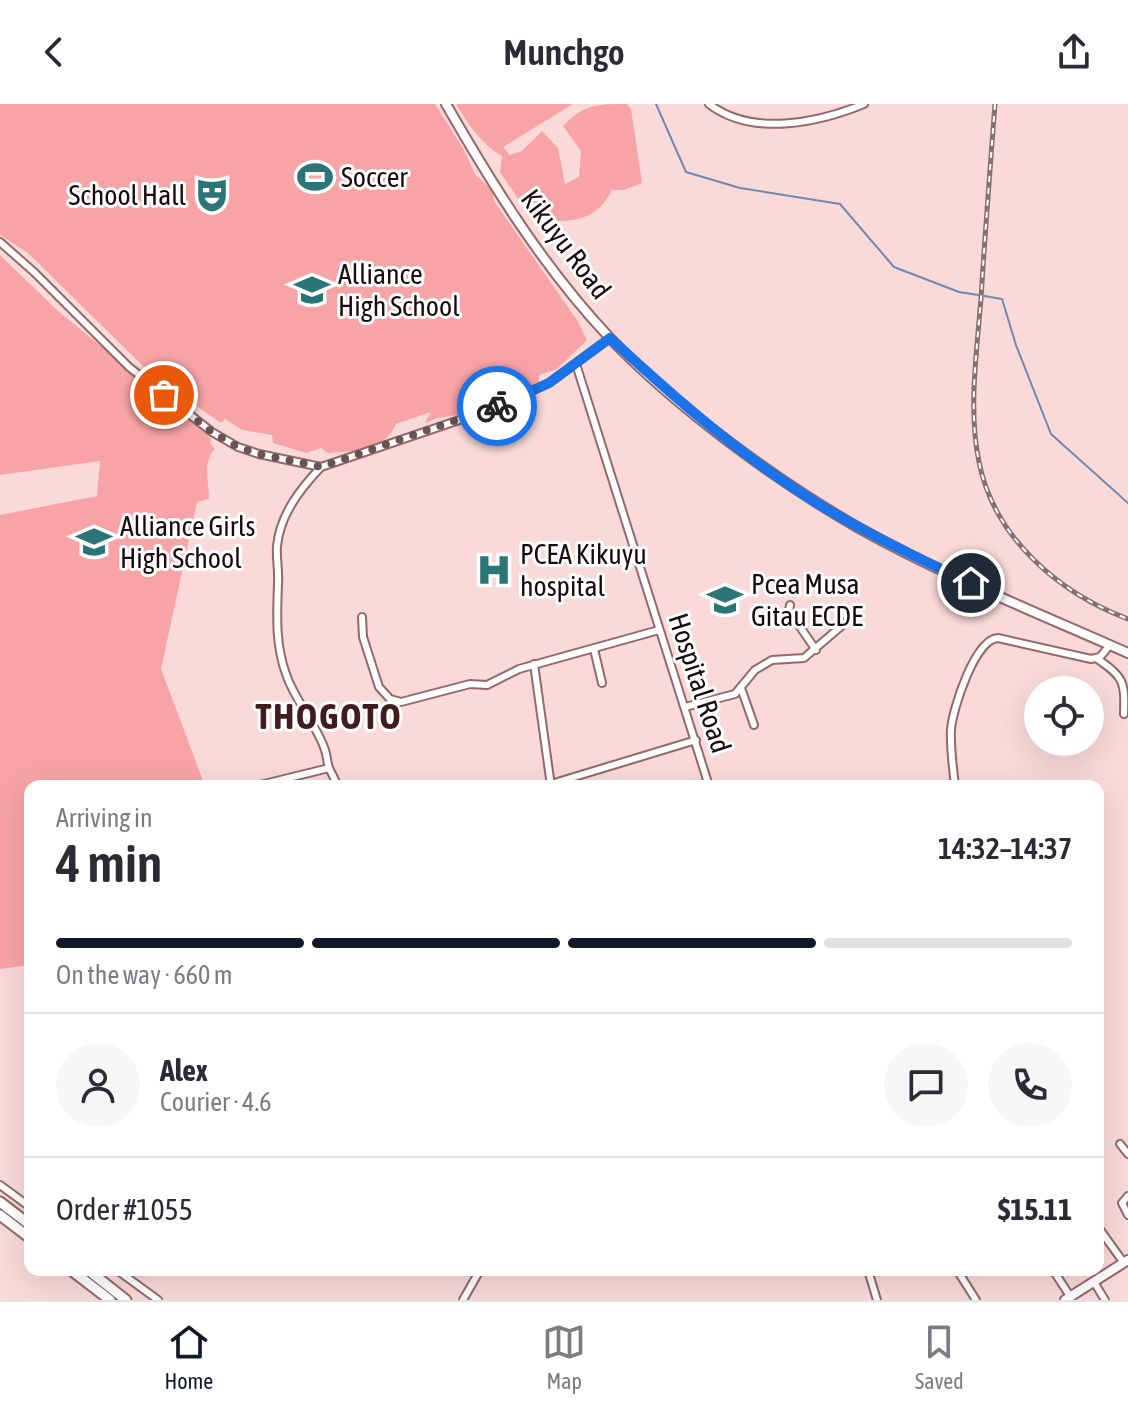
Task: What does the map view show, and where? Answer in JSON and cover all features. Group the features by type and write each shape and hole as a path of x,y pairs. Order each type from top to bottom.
{"highway":[{"path":"0,1202 24,1220"},
{"path":"0,1215 24,1233"},
{"path":"79,1276 110,1300"},
{"path":"96,1276 126,1300"}],"main road":[{"name":"Kikuyu Road","path":"446,104 527,236 610,338 681,402 825,508 915,557 1128,653"},
{"path":"1104,1276 1126,1262"},
{"path":"1068,1298 1104,1276"}],"street":[{"path":"709,104 722,113 748,121 786,123 823,118 864,104"},
{"path":"0,242 25,262 129,367 212,432 238,447 259,454 321,467 486,411 549,383 610,338"},
{"name":"Hospital Road","path":"576,364 707,780"},
{"path":"321,467 297,496 281,531 277,546 279,582 276,613 280,656 286,675 325,750 335,780"},
{"path":"790,605 789,611 816,650"},
{"path":"362,617 363,637 379,687 395,702 425,698 470,684 487,685 534,664 659,630"},
{"path":"685,707 728,697 741,688 755,670 772,660 799,659 816,650 852,617"},
{"path":"954,780 950,742 952,718 972,665 989,640 995,637 1096,658 1121,677 1125,689 1124,714"},
{"path":"1096,658 1110,645"},
{"path":"594,649 602,683"},
{"path":"534,664 550,780"},
{"path":"741,688 754,725"},
{"path":"567,780 696,740"},
{"path":"280,780 329,768"},
{"path":"1120,1144 1128,1154"},
{"path":"0,1185 24,1203"},
{"path":"1128,1196 1122,1203 1128,1215"},
{"path":"1104,1234 1126,1262"},
{"path":"125,1276 158,1300"},
{"path":"463,1300 477,1276"},
{"path":"870,1276 877,1300"},
{"path":"961,1276 976,1300"},
{"path":"1056,1276 1068,1298"},
{"path":"1094,1282 1105,1300"}],"shaded area":[{"name":"Alliance High School","path":"0,104 435,104 475,174 493,191 494,201 577,320 587,340 557,369 539,375 539,384 458,415 425,423 431,412 396,424 384,440 367,448 328,453 321,448 306,453 273,443 272,435 242,430 225,419 221,423 151,374 28,253 0,235"},
{"path":"456,104 573,104 503,147 510,155 522,151 542,131 558,148 565,184 579,177 581,151 563,126 585,109 627,104 631,109 642,183 624,190 612,190 601,206 588,216 552,221 545,202 525,209 500,172 502,156 481,140"},
{"name":"Alliance Girls High School","path":"0,255 57,310 202,430 215,449 207,466 209,499 197,502 161,669 203,780 24,780 24,966 0,969 0,515 97,496 100,461 0,475"}],"waterway":[{"path":"656,104 686,172 740,188 840,204 894,267 959,292 978,295"},
{"path":"984,296 1002,299 1016,345 1051,434 1128,503"}],"railway":[{"path":"995,104 974,380 974,422 979,462 987,490 999,515 1033,559 1078,594 1128,619"}],"way so far":[{"path":"164,395 212,432 238,447 321,467 497,406"}],"place":[{"name":"Soccer","path":"315,177"},
{"name":"School Hall","path":"212,195"},
{"name":"Alliance High School","path":"312,290"},
{"name":"Alliance Girls High School","path":"94,542"},
{"name":"PCEA Kikuyu hospital","path":"494,570"},
{"name":"Pcea Musa Gitau ECDE","path":"725,600"}],"district":[{"name":"THOGOTO","path":"329,716"}],"route":[{"path":"497,406 549,383 610,338 681,402 806,496 861,529 971,583"}]}
